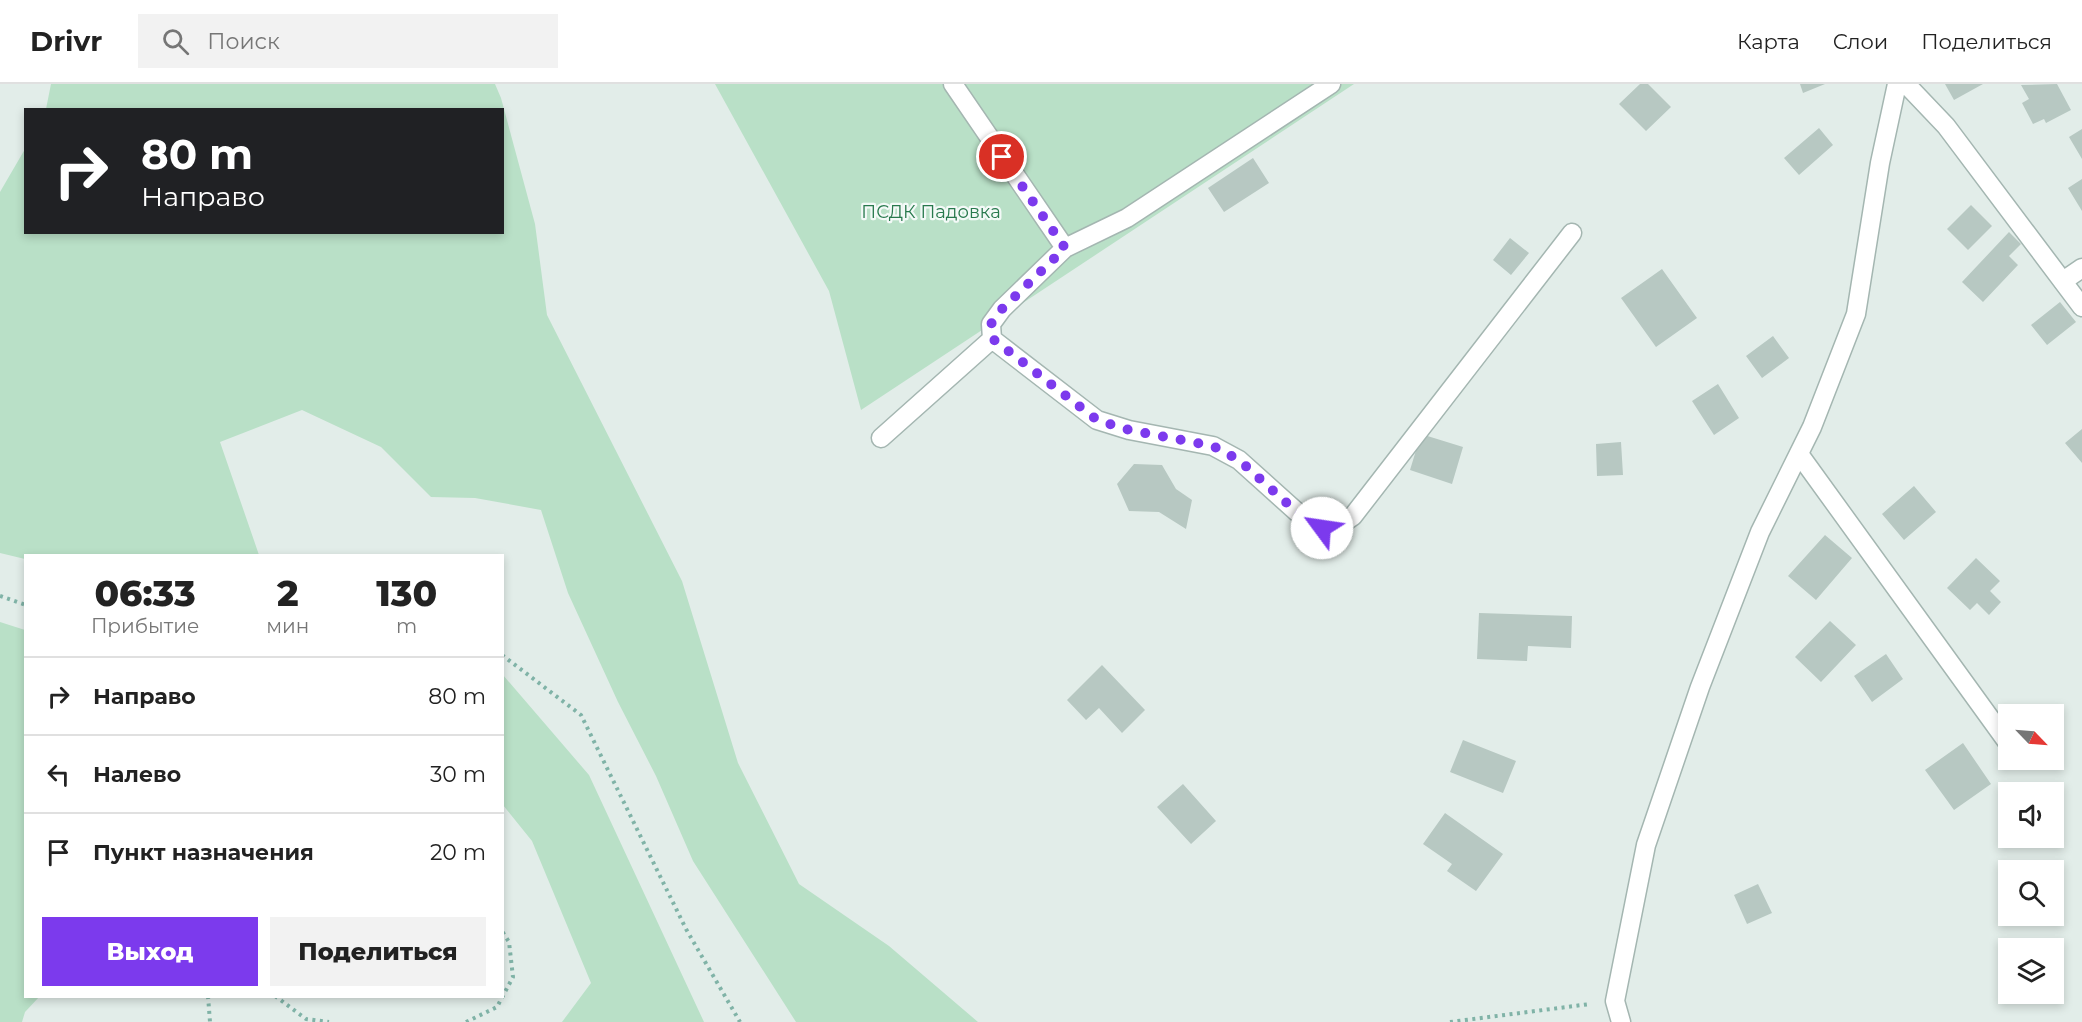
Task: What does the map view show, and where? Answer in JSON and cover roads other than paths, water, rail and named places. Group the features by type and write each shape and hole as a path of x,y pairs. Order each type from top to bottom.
{"street":[{"path":"953,84 1065,248"},
{"path":"1331,84 1126,218 1065,248 1002,309 991,324 993,339 1097,420 1129,430 1213,446 1239,460 1308,522 1322,528 1340,525 1353,516 1572,233"},
{"path":"1621,1022 1615,1001 1646,845 1688,720 1760,532 1812,427 1856,314 1880,163 1897,84"},
{"path":"1906,84 1946,126 2082,307"},
{"path":"2062,281 2082,267"},
{"path":"881,438 993,339"},
{"path":"1799,454 1998,729"}],"park label":[{"name":"ПСДК Падовка","path":"931,212"}]}
